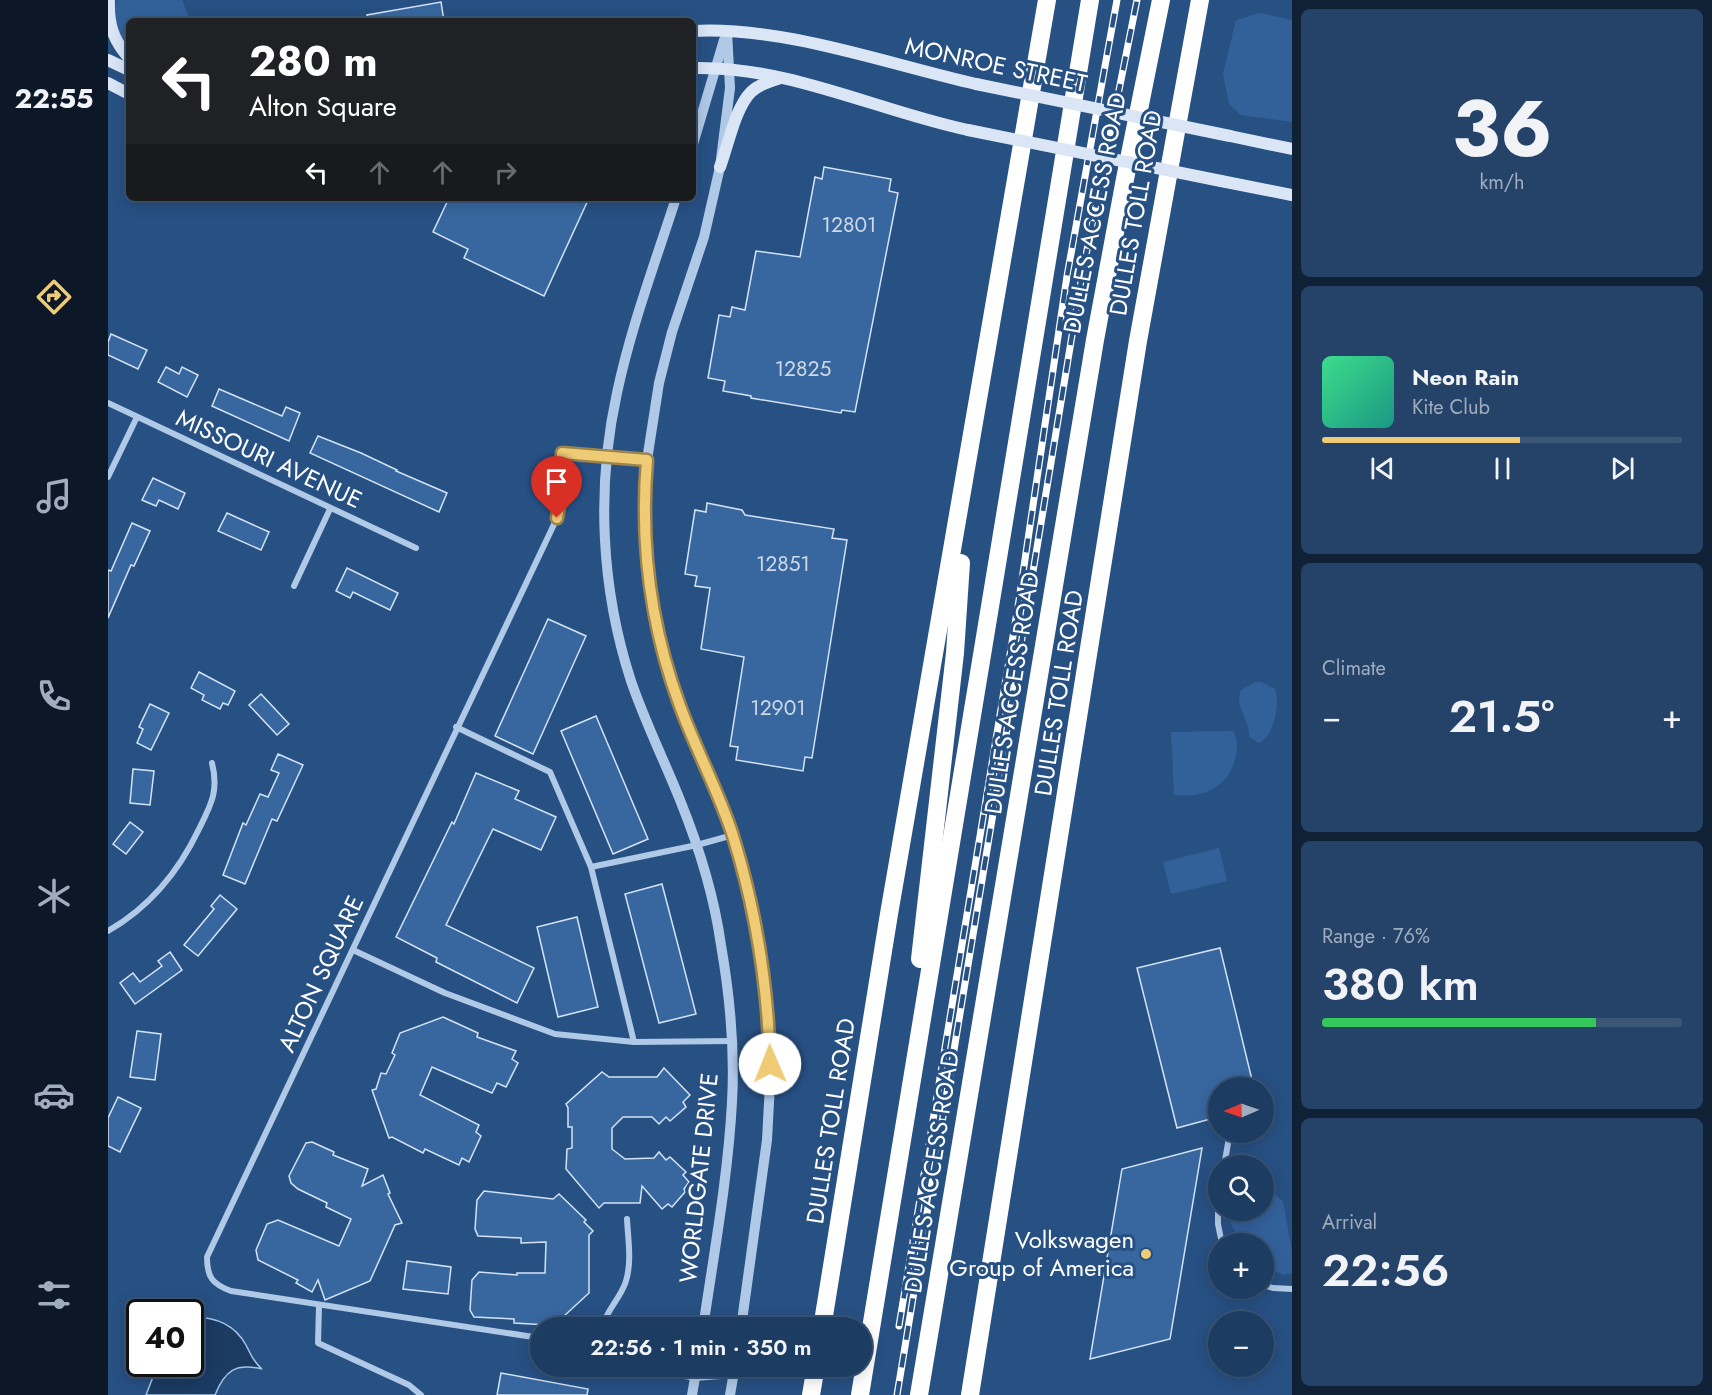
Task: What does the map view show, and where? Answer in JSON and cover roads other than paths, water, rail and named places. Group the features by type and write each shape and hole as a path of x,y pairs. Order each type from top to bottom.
{"highway":[{"name":"DULLES TOLL ROAD","path":"824,1317 876,990 1047,0"},
{"name":"DULLES ACCESS ROAD","path":"860,1395 1090,0"},
{"name":"DULLES ACCESS ROAD","path":"919,1395 1095,340 1161,0"},
{"name":"DULLES TOLL ROAD","path":"970,1395 1138,341 1200,0"},
{"path":"1192,41 1207,0"},
{"path":"913,1070 917,977 955,653 967,468"},
{"path":"811,1395 814,1377"}],"main road":[{"path":"109,0 108,19 111,33 126,54"},
{"name":"MONROE STREET","path":"696,31 758,34 814,45 976,84 1292,149"},
{"path":"108,60 126,69"},
{"path":"696,68 729,69 784,77 830,89 918,118 968,130 1292,195"},
{"path":"720,167 746,98 762,84 784,77"},
{"path":"108,84 126,93"}],"street":[{"path":"696,134 727,31"},
{"path":"727,31 730,88 720,167 704,237 664,358 647,460 645,536 650,586 660,637 681,708 733,834 754,916 769,1025 770,1084 766,1140 742,1317"},
{"name":"WORLDGATE DRIVE","path":"675,201 622,370 612,418 604,509 609,585 618,635 632,683 697,845 710,888 730,1002 732,1101 727,1158 705,1317"},
{"name":"MISSOURI AVENUE","path":"108,403 416,548"},
{"path":"108,477 137,417"},
{"name":"ALTON SQUARE","path":"530,1337 231,1291 217,1286 207,1271 207,1257 456,727 557,518 561,495 562,453 647,460"},
{"path":"294,586 330,508"},
{"path":"456,727 550,772 591,867 634,1042"},
{"path":"108,931 138,912 153,898 173,875 189,850 211,805 215,791 212,763"},
{"path":"591,867 697,845 733,834"},
{"path":"353,950 445,993 555,1034 634,1042 732,1041"},
{"path":"605,1317 626,1282 629,1255 627,1219"},
{"path":"1274,1288 1292,1289"},
{"path":"319,1306 318,1343 409,1385 421,1395"},
{"path":"690,1377 701,1377"},
{"path":"730,1395 733,1377"},
{"path":"692,1395 695,1378"}],"railway":[{"path":"899,1326 1019,600 1067,276 1117,0"},
{"path":"897,1395 1082,275 1137,0"}],"place":[{"name":"Volkswagen Group of America","path":"1146,1254"}]}
